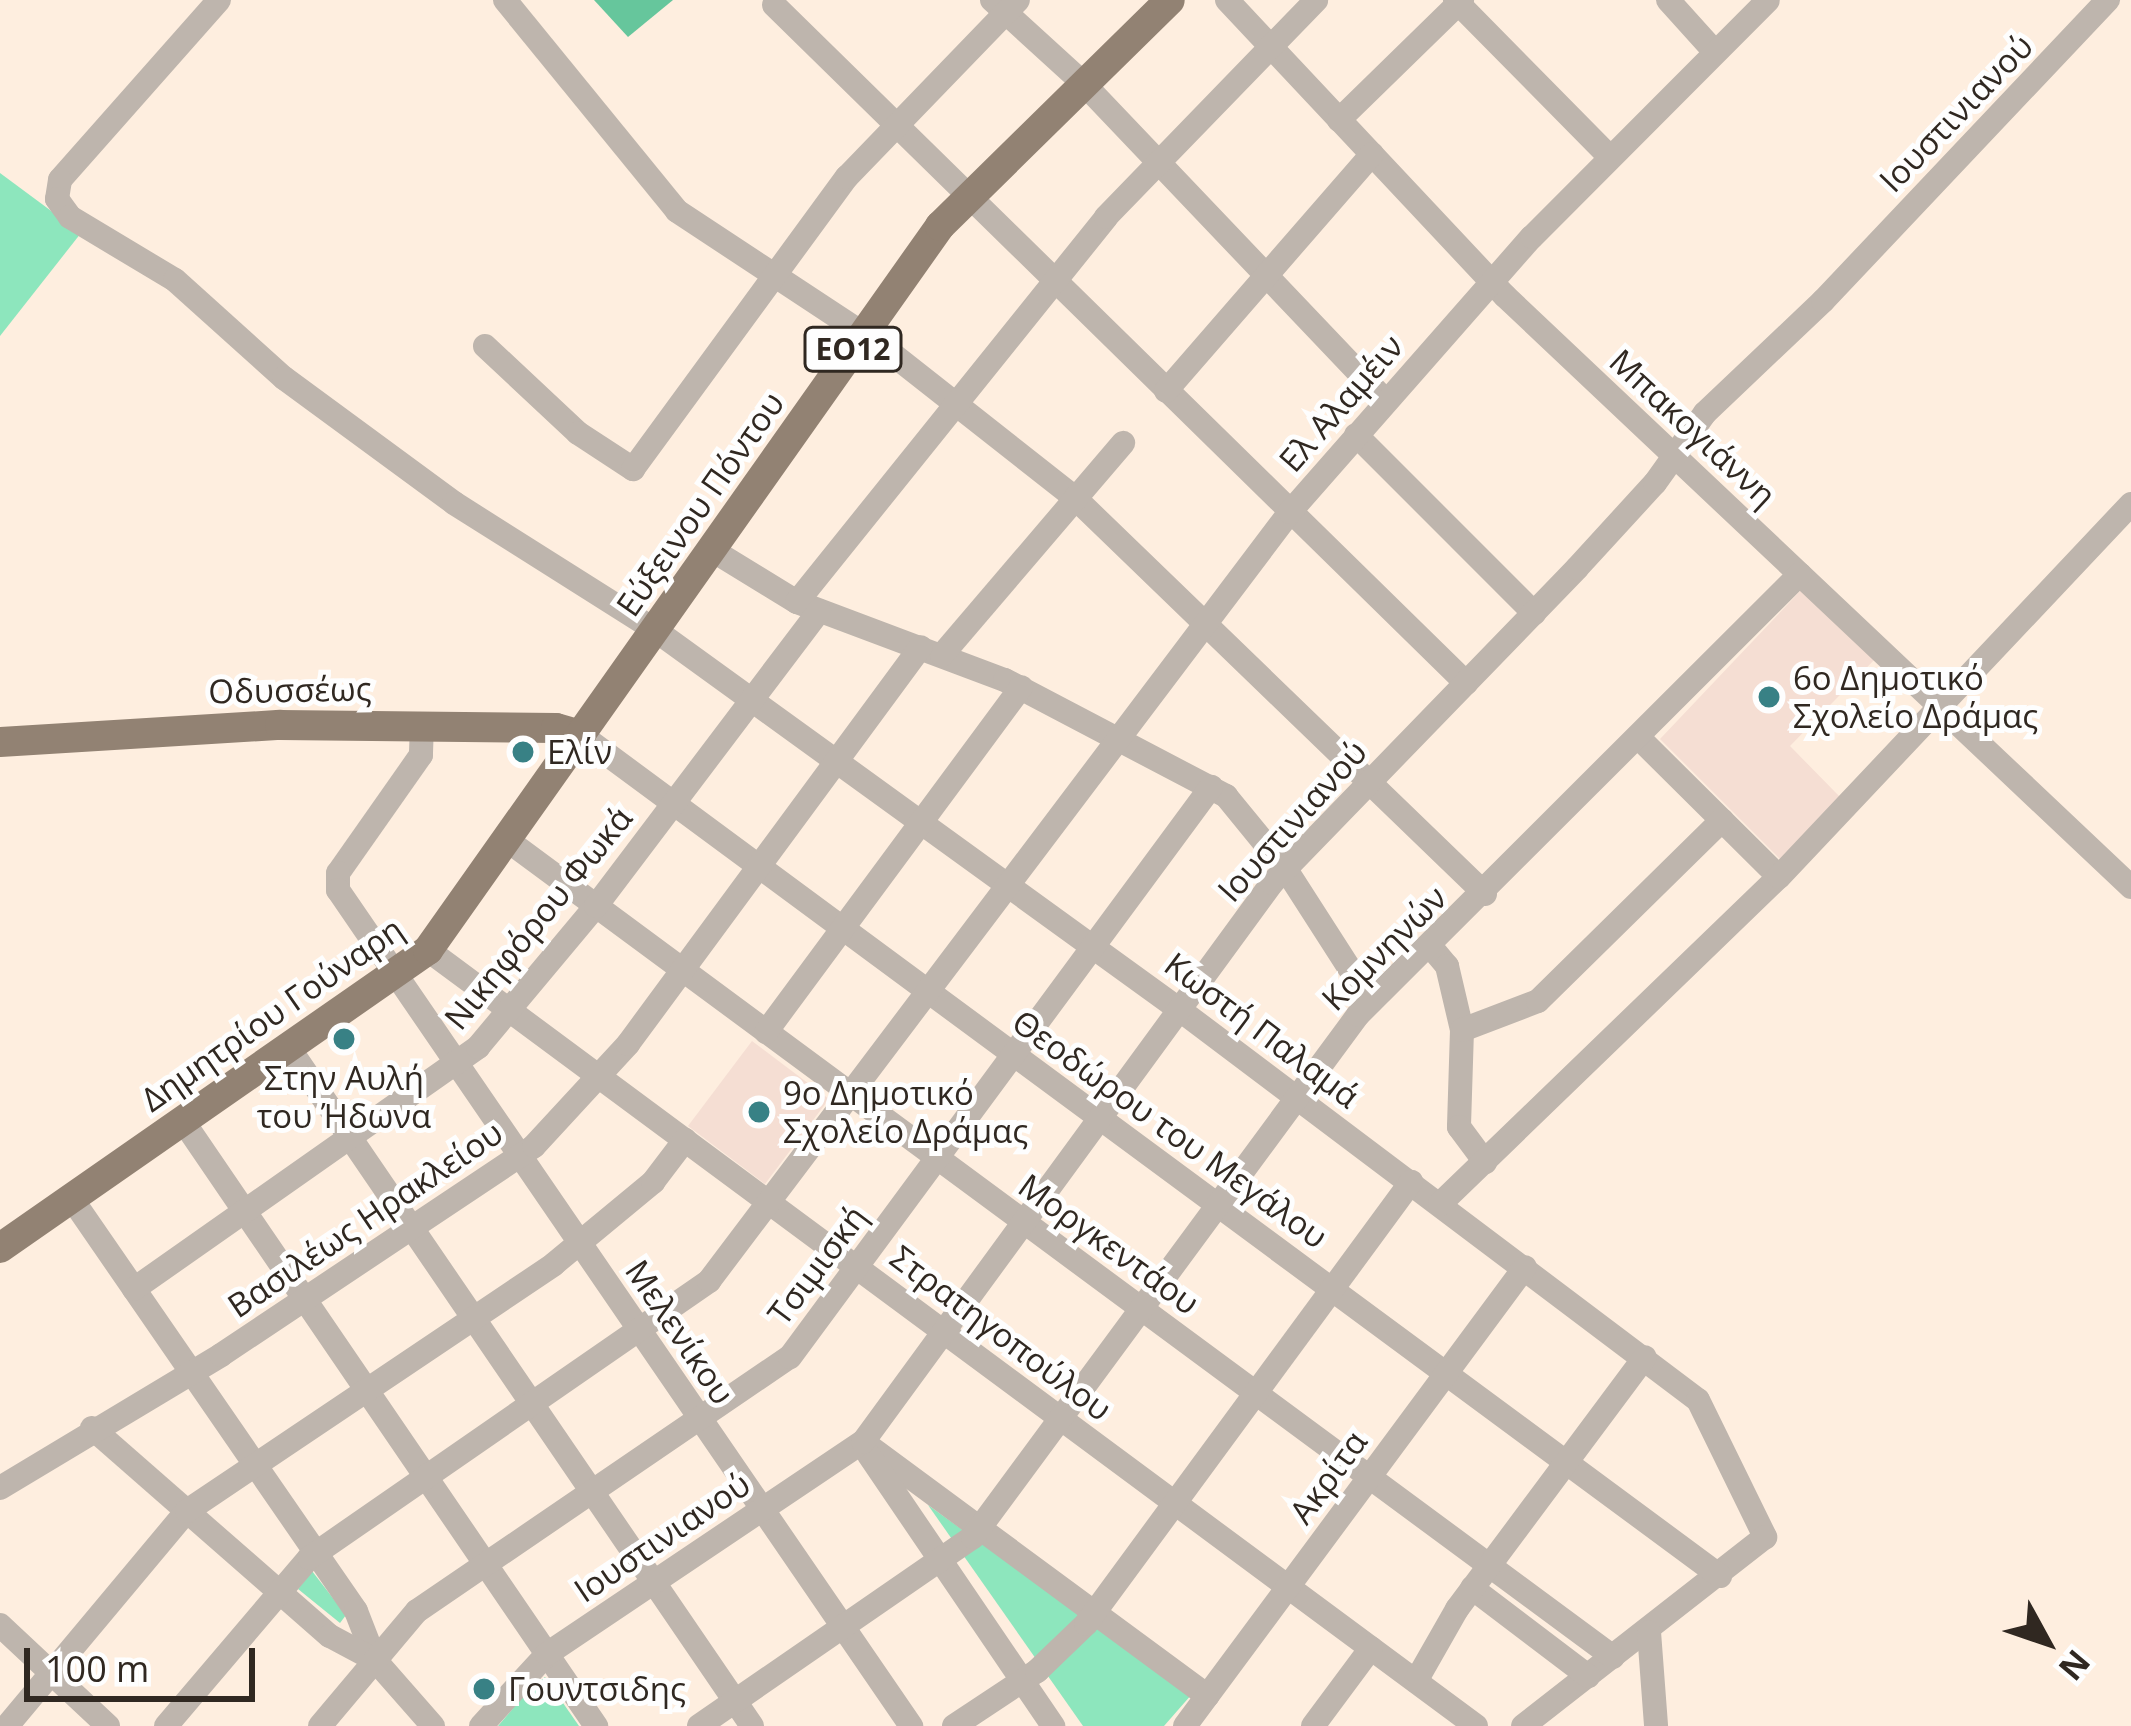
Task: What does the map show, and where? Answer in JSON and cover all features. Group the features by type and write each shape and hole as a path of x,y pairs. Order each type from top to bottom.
{"main road":[{"name":"Εύξεινου Πόντου","path":"581,735 863,334 965,199 1170,0"},
{"name":"Οδυσσέως","path":"0,742 201,728 422,724 581,735"},
{"name":"Δημητρίου Γούναρη","path":"0,1248 428,950 581,735"}],"street":[{"name":"Κωστή Παλαμά","path":"219,0 60,180 57,200 84,227 175,280 284,378 454,503 656,630 1298,1097 1698,1400 1766,1537 1720,1576"},
{"path":"505,0 677,211 863,334 1075,498 1485,894"},
{"name":"Μπακογιάννη","path":"1227,0 1492,281 2131,886"},
{"name":"Νικηφόρου Φωκά","path":"134,1289 458,1066 512,1012 752,700 808,607 953,401 1157,160 1316,0"},
{"path":"1668,0 1715,52"},
{"name":"Ελ Αλαμέιν","path":"166,1726 316,1553 709,1282 1290,512 1492,281 1768,0"},
{"name":"Ιουστινιανού","path":"481,1726 547,1654 863,1442 1285,868 1534,613 1673,456 1705,412 1823,301 2108,0"},
{"path":"1339,120 1459,1 1610,157"},
{"path":"774,4 965,199 1466,683"},
{"path":"485,346 578,433 633,469 774,275 891,125 1005,4 1386,401"},
{"path":"1166,391 1372,154"},
{"path":"1356,435 1534,613"},
{"name":"Βασιλέως Ηρακλείου","path":"0,1488 305,1300 521,1158 601,1078 836,761 1123,443"},
{"path":"1440,1204 1779,878 2131,504"},
{"path":"712,550 808,607 1021,687 1211,787 1246,815 1371,1002"},
{"name":"Κομνηνών","path":"699,1726 941,1562 981,1527 1371,1002 1485,894 1800,574"},
{"path":"766,1031 1021,687"},
{"name":"Μελενίκου","path":"422,724 418,760 336,880 395,975 911,1726"},
{"name":"Θεοδώρου του Μεγάλου","path":"581,735 1720,1576"},
{"path":"1639,738 1779,878"},
{"name":"Τσιμισκή","path":"320,1726 412,1615 790,1357 1211,787"},
{"path":"1462,1030 1534,1004 1722,820"},
{"name":"Μοργκεντάου","path":"507,840 1613,1657"},
{"path":"1431,946 1447,966 1462,1030 1459,1127 1485,1162"},
{"name":"Στρατηγοπούλου","path":"428,950 1476,1726"},
{"path":"290,1048 752,1726"},
{"path":"183,1121 596,1726"},
{"path":"7,1726 187,1511 580,1244 653,1183 685,1140"},
{"path":"954,1726 1022,1682 1096,1611 1411,1182"},
{"path":"72,1199 356,1612 376,1660 433,1726"},
{"name":"Ακρίτα","path":"1185,1726 1525,1267"},
{"path":"1416,1682 1472,1588 1645,1357"},
{"path":"92,1428 336,1641 376,1660"},
{"path":"863,1442 1207,1696"},
{"path":"863,1442 1053,1726"},
{"path":"1523,1726 1720,1576"},
{"path":"1472,1588 1588,1676"},
{"path":"0,1625 108,1726"},
{"path":"1648,1632 1656,1726"},
{"path":"1313,1726 1371,1648"}],"shaded area":[{"name":"6o Δημοτικό Σχολείο Δράμας","path":"1805,586 1879,655 1790,746 1841,798 1781,860 1660,739"},
{"name":"9ο Δημοτικό Σχολείο Δράμας","path":"752,1041 829,1099 765,1184 688,1126"}],"green space":[{"path":"594,0 673,0 628,37"},
{"path":"0,173 81,233 0,336"},
{"path":"928,1505 1192,1694 1164,1726 1083,1726"},
{"path":"312,1571 346,1615 340,1623 298,1589"},
{"path":"545,1677 579,1726 498,1726 527,1692"}],"place":[{"name":"6o Δημοτικό Σχολείο Δράμας","path":"1769,697"},
{"name":"Ελίν","path":"523,752"},
{"name":"Στην Αυλή του Ήδωνα","path":"344,1039"},
{"name":"9ο Δημοτικό Σχολείο Δράμας","path":"759,1112"},
{"name":"Γουντσιδης","path":"484,1689"}]}
